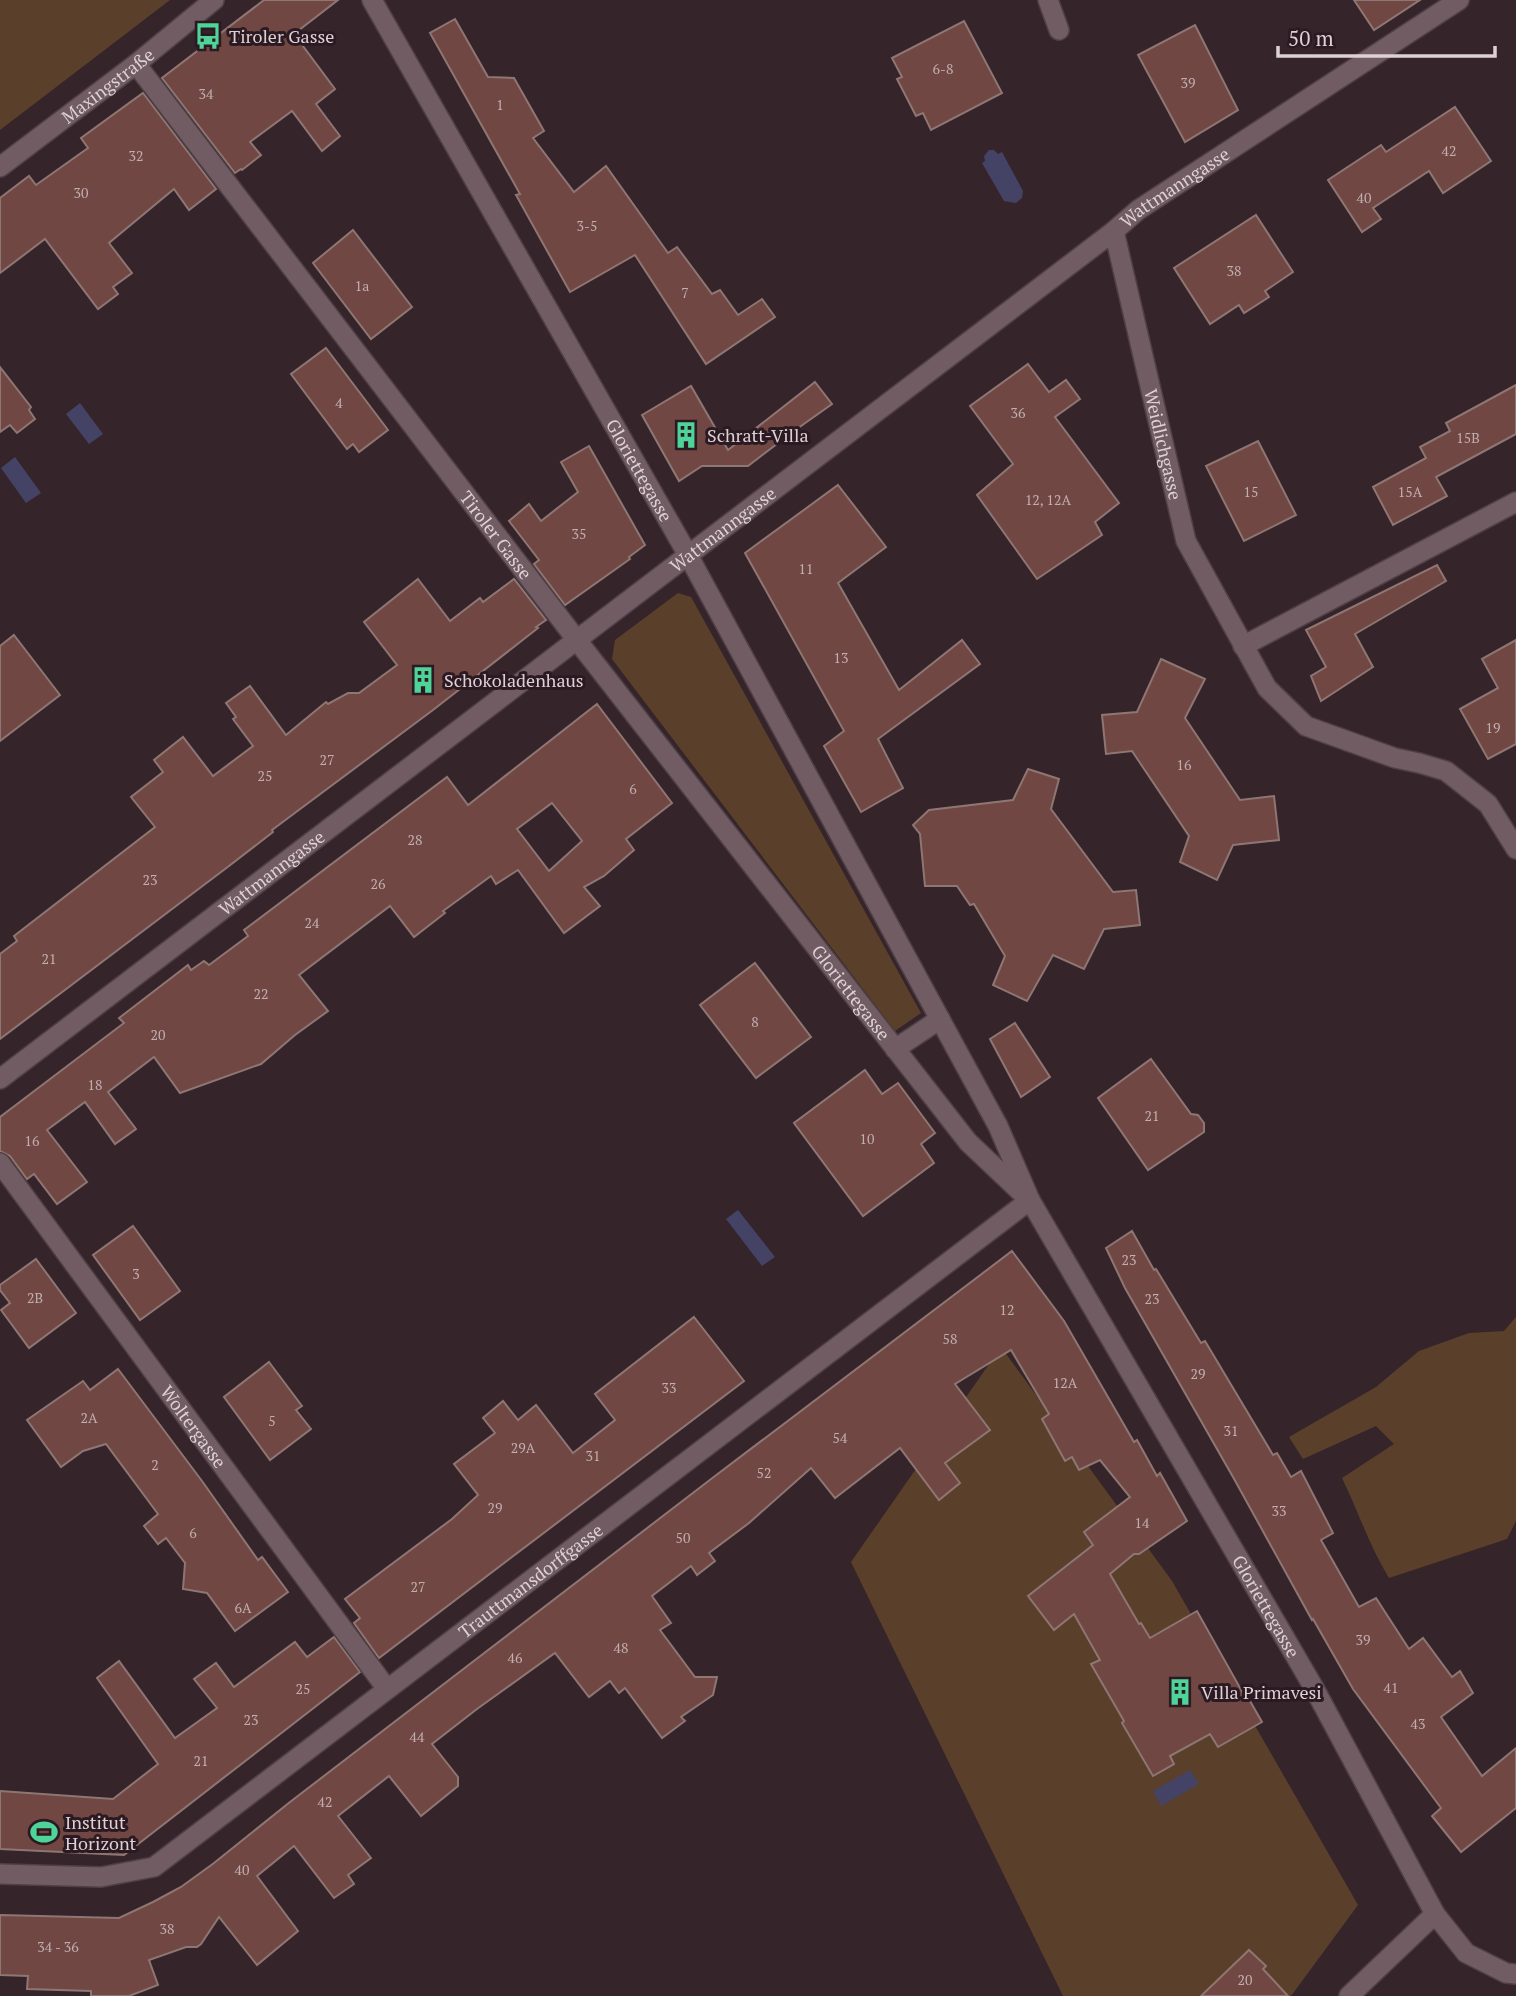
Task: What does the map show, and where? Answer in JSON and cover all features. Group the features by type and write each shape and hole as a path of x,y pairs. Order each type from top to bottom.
{"street":[{"name":"Maxingstraße","path":"0,167 136,64 214,0"},
{"name":"Gloriettegasse","path":"372,0 688,555 998,1126 1030,1200 1314,1688 1435,1914 1466,1953 1506,1973 1516,1974"},
{"path":"1048,0 1059,30"},
{"name":"Wattmanngasse","path":"0,1079 1114,231 1138,210 1459,0"},
{"name":"Tiroler Gasse","path":"136,64 576,639"},
{"name":"Weidlichgasse","path":"1114,231 1186,541 1266,688 1306,726 1395,758 1446,771 1488,804 1516,849"},
{"path":"1243,646 1516,502"},
{"name":"Gloriettegasse","path":"576,639 968,1142 1030,1200"},
{"name":"Gloriettegasse","path":"895,1049 940,1019"},
{"name":"Woltergasse","path":"0,1163 387,1689"},
{"name":"Trauttmansdorffgasse","path":"0,1874 101,1877 154,1867 1030,1200"},
{"path":"1349,1996 1435,1914"}],"shaded area":[{"path":"0,0 170,0 0,130"},
{"path":"989,150 998,154 1002,152 1023,191 1022,198 1016,203 1004,201 982,163"},
{"path":"80,403 103,434 89,444 66,414"},
{"path":"15,457 41,493 26,503 1,468"},
{"path":"678,593 691,597 921,1013 895,1031 612,659 615,640"},
{"path":"738,1210 775,1257 762,1266 726,1219"},
{"path":"1516,1317 1516,1521 1507,1539 1389,1578 1342,1478 1394,1444 1376,1426 1303,1459 1289,1437 1376,1387 1419,1351 1469,1333 1504,1331"},
{"path":"1001,1347 1172,1581 1358,1905 1291,1996 1063,1996 851,1562"},
{"path":"1190,1770 1199,1784 1161,1806 1153,1791"}],"building":[{"path":"264,0 338,0 294,34 335,89 316,104 340,136 322,151 292,111 250,142 261,155 235,173 162,78"},
{"path":"1354,0 1420,0 1374,30"},
{"path":"455,19 488,77 514,78 544,131 533,138 574,192 606,166 668,253 677,247 712,294 720,290 738,315 762,299 775,317 706,364 635,255 570,292 516,195 520,194 430,33"},
{"path":"964,21 1002,93 931,130 923,113 916,116 897,79 902,77 892,58"},
{"path":"1195,25 1238,110 1185,142 1138,55"},
{"path":"143,93 216,189 189,210 174,189 109,243 132,273 113,287 118,294 98,309 45,239 0,273 0,198 29,176 36,185 88,148 81,138"},
{"path":"1455,107 1491,161 1443,193 1429,171 1373,208 1381,219 1362,232 1328,180 1381,145 1386,152"},
{"path":"1256,215 1293,272 1265,291 1269,297 1244,313 1239,305 1210,324 1174,268"},
{"path":"353,230 412,307 371,339 313,263"},
{"path":"326,348 388,430 359,452 353,444 347,449 291,374"},
{"path":"1028,364 1049,392 1066,380 1080,399 1055,417 1119,503 1095,522 1102,535 1037,579 977,495 1013,464 970,406"},
{"path":"0,367 31,407 29,410 35,419 17,433 10,425 0,432"},
{"name":"Schratt-Villa","path":"815,382 832,404 748,466 702,466 679,481 642,415 691,386 728,450"},
{"path":"1516,385 1516,434 1436,477 1447,496 1393,525 1373,487 1426,458 1420,447 1450,431 1446,423"},
{"path":"1258,441 1296,515 1244,541 1206,466"},
{"path":"589,446 645,545 629,557 630,559 565,605 534,564 539,560 509,521 529,504 541,521 578,492 561,462"},
{"path":"838,485 886,547 838,583 899,690 962,640 980,664 878,739 903,788 861,812 824,746 844,731 745,553"},
{"path":"1437,565 1446,581 1355,634 1373,667 1321,701 1311,676 1326,667 1306,630"},
{"path":"418,579 450,621 480,598 483,602 514,579 546,620 433,710 0,1039 0,954 17,941 14,936 155,827 131,797 163,772 154,760 183,737 213,776 253,746 233,719 236,717 226,703 250,686 286,735 326,702 328,704 348,693 359,693 397,665 364,622"},
{"path":"14,635 60,695 0,741 0,646"},
{"path":"1516,640 1516,744 1488,759 1460,709 1498,688 1482,659"},
{"path":"1161,659 1205,679 1185,718 1240,800 1274,796 1279,840 1233,845 1217,880 1180,862 1189,836 1132,751 1106,754 1102,715 1137,712"},
{"path":"597,704 672,803 626,839 634,850 604,876 584,887 600,906 564,933 518,870 496,884 491,876 443,911 445,913 414,937 390,906 299,975 328,1011 261,1064 180,1093 154,1057 108,1092 136,1129 115,1144 85,1102 47,1130 87,1182 57,1204 34,1174 27,1179 10,1156 0,1151 0,1117 124,1023 119,1018 188,965 191,970 204,961 209,965 248,936 244,930 447,777 468,805","holes":["552,803 582,841 549,871 517,829"]},
{"path":"1028,769 1059,779 1051,809 1113,892 1136,890 1140,925 1104,929 1084,969 1053,955 1027,1001 993,985 1005,956 974,904 970,905 957,886 925,886 920,834 913,825 929,810 1013,800"},
{"path":"755,963 811,1037 756,1078 700,1005"},
{"path":"1015,1023 1050,1077 1021,1097 990,1039"},
{"path":"1151,1059 1191,1114 1198,1115 1204,1123 1204,1132 1148,1170 1098,1098"},
{"path":"865,1070 882,1094 898,1083 935,1133 921,1144 934,1163 863,1216 794,1123"},
{"path":"133,1226 180,1291 140,1320 93,1255"},
{"path":"1132,1231 1201,1343 1205,1341 1273,1455 1277,1453 1291,1477 1301,1471 1333,1533 1321,1540 1359,1607 1376,1598 1409,1649 1423,1638 1452,1677 1460,1671 1473,1693 1441,1717 1482,1776 1516,1748 1516,1808 1461,1852 1432,1816 1441,1808 1353,1689 1125,1288 1106,1248"},
{"path":"1012,1251 1064,1321 1134,1442 1137,1440 1157,1476 1160,1473 1187,1521 1139,1554 1134,1554 1110,1574 1150,1638 1197,1611 1262,1722 1218,1747 1210,1734 1170,1756 1174,1764 1153,1776 1091,1664 1100,1660 1074,1614 1054,1630 1028,1596 1093,1545 1084,1532 1130,1497 1100,1460 1079,1470 1072,1457 1065,1461 1042,1419 1049,1414 1011,1350 955,1384 990,1430 945,1463 960,1483 939,1500 900,1448 835,1498 811,1468 749,1523 709,1553 715,1561 697,1575 691,1566 652,1596 671,1623 660,1630 695,1677 717,1677 713,1695 681,1717 685,1721 662,1738 625,1688 619,1693 610,1681 589,1697 555,1653 432,1744 458,1777 458,1786 421,1816 389,1776 338,1816 371,1858 348,1875 354,1884 334,1898 294,1846 257,1876 298,1931 257,1965 219,1917 197,1947 186,1947 149,1960 158,1985 129,1996 91,1996 91,1991 27,1989 28,1976 0,1975 0,1915 119,1918 181,1887"},
{"path":"36,1259 76,1313 29,1348 1,1310 10,1303 0,1290 0,1285"},
{"path":"694,1317 744,1381 379,1658 354,1623 360,1618 345,1599 452,1519 478,1495 454,1464 495,1433 483,1418 503,1401 518,1420 536,1405 573,1453 615,1420 595,1394"},
{"path":"269,1362 302,1406 296,1410 311,1429 270,1460 224,1397"},
{"path":"118,1369 258,1560 262,1557 288,1592 235,1631 207,1593 183,1589 185,1563 166,1538 158,1544 144,1526 158,1514 106,1444 83,1451 61,1467 27,1420 83,1381 90,1390"},
{"path":"334,1637 360,1672 124,1855 0,1849 0,1791 113,1799 158,1764 97,1678 119,1661 175,1738 217,1708 194,1679 216,1663 234,1687 295,1642 307,1657"},
{"path":"1249,1950 1266,1966 1263,1969 1288,1996 1201,1996"}],"place":[{"name":"Tiroler Gasse","path":"208,36"},
{"name":"Schratt-Villa","path":"686,435"},
{"name":"Schokoladenhaus","path":"423,680"},
{"name":"Villa Primavesi","path":"1180,1692"},
{"name":"Institut Horizont","path":"44,1832"}]}
